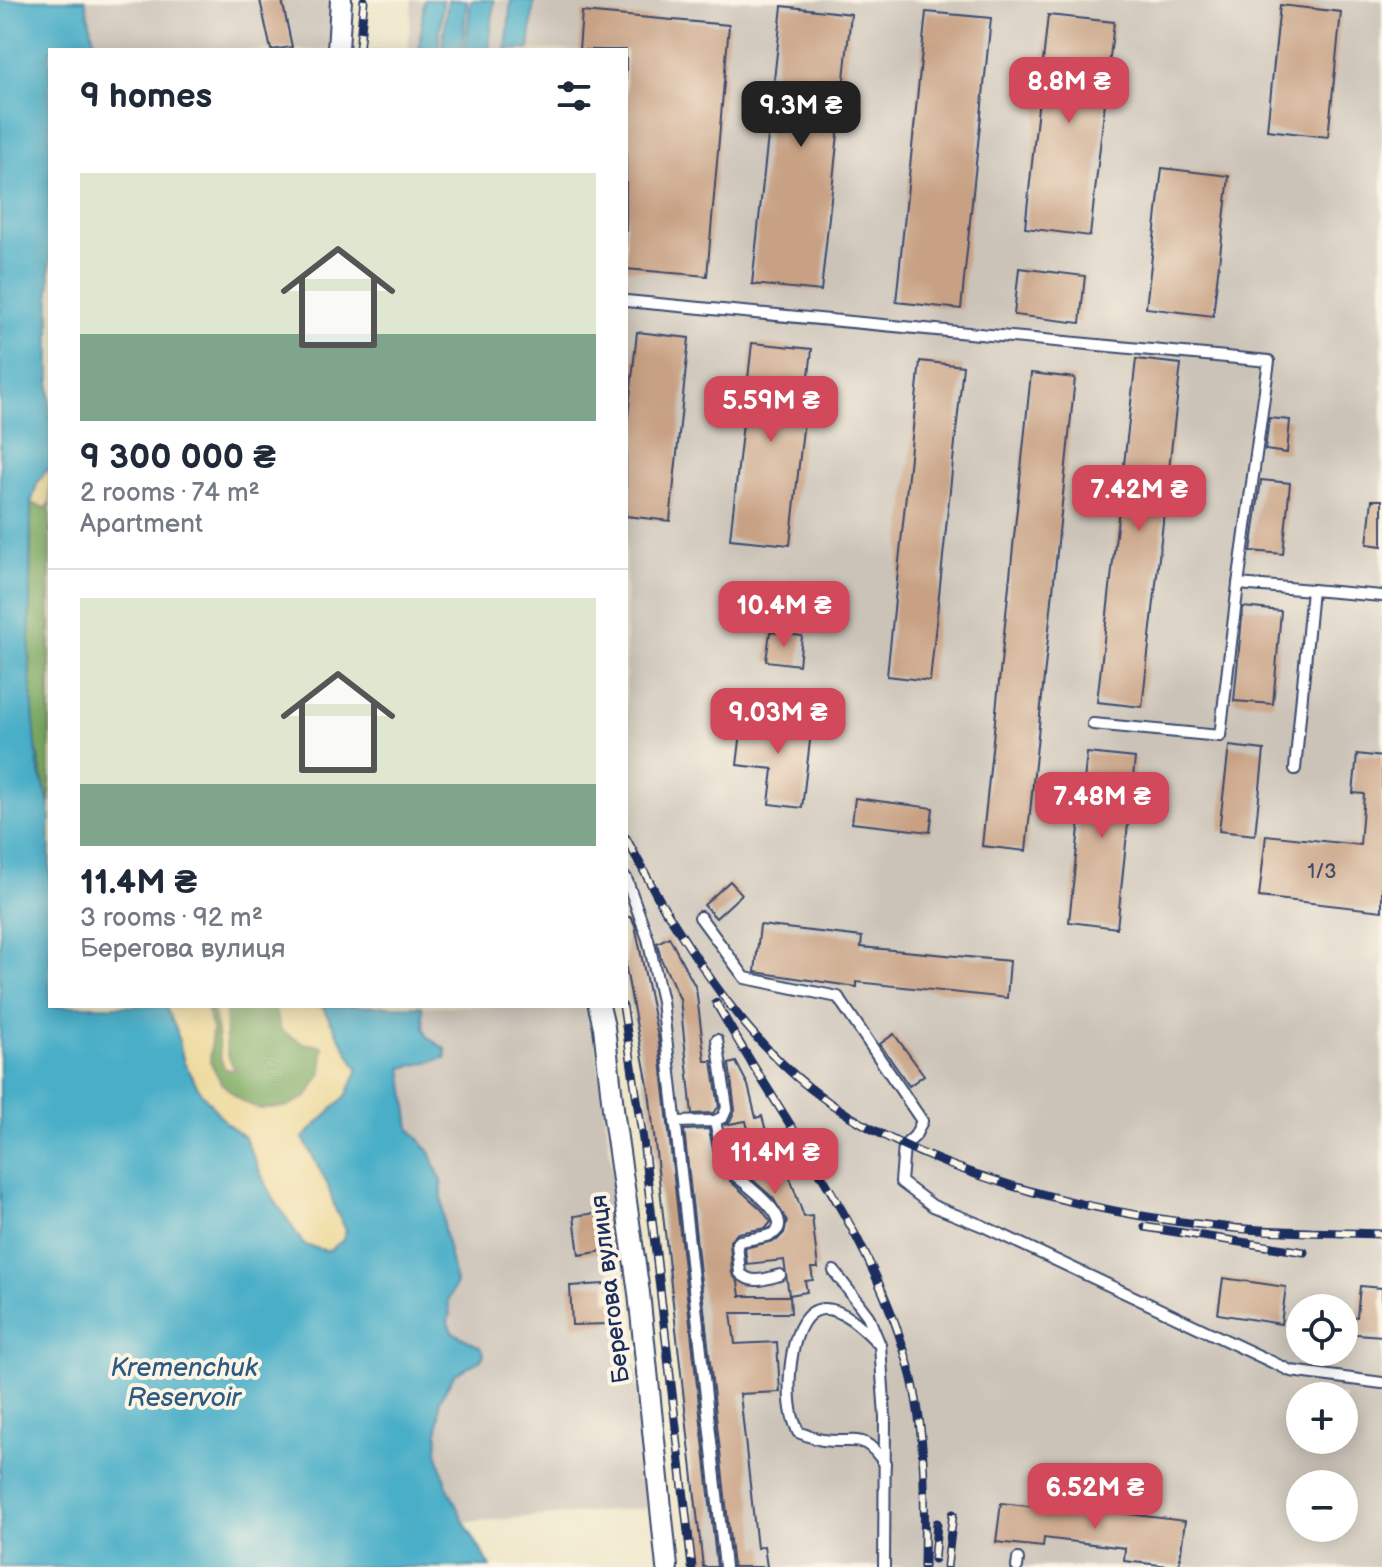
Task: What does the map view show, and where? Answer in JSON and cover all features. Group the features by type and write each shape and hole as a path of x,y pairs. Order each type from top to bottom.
{"street":[{"path":"338,48 341,0"},
{"name":"Берегова вулиця","path":"599,1008 639,1293 667,1567"}],"lane":[{"path":"628,301 1269,361 1220,736 1093,724"},
{"path":"1238,584 1382,596"},
{"path":"1295,769 1312,590"},
{"path":"628,884 648,939 662,1001 725,1567"},
{"path":"700,917 745,978 838,997 922,1121 915,1136 904,1146 901,1182 933,1206 983,1226 1291,1371 1382,1383"},
{"path":"675,1122 715,1121 723,1117 727,1108 717,1040"},
{"path":"715,1121 721,1148 734,1161 736,1176 773,1209 779,1223 773,1233 737,1244 740,1273 747,1280 758,1281 780,1275"},
{"path":"834,1271 868,1316 880,1345 886,1465 884,1567"},
{"path":"880,1345 860,1325 843,1315 825,1309 812,1313 801,1324 792,1353 789,1386 792,1415 798,1432 822,1440 862,1440 886,1465"}],"shaded area":[{"path":"85,0 331,0 331,48 96,48"},
{"path":"412,0 1382,0 1382,1567 700,1567 650,1121 628,997 628,860 641,880 628,856 628,48 408,48"},
{"path":"422,1008 591,1008 624,1257 607,1277 607,1300 619,1301 619,1346 627,1346 629,1361 635,1365 650,1508 464,1522 446,1484 437,1451 440,1399 454,1375 481,1360 480,1347 452,1332 448,1322 448,1301 456,1283 444,1230 443,1200 430,1152 410,1129 402,1068 445,1057 424,1029"}],"green space":[{"path":"31,503 45,508 48,504 48,798 34,732 29,656"},
{"path":"206,1008 275,1008 281,1030 303,1043 323,1046 322,1073 307,1097 286,1107 259,1109 240,1100 221,1083 210,1061 212,1030"}],"sand":[{"path":"48,468 46,508 31,503 36,472"},
{"path":"166,1008 207,1008 212,1029 210,1061 221,1083 240,1100 259,1109 286,1107 307,1097 322,1073 323,1046 303,1043 281,1030 275,1008 323,1008 358,1069 347,1095 303,1138 347,1230 342,1241 328,1251 304,1245 268,1190 245,1138 226,1123 202,1094 184,1063 176,1028"},
{"path":"213,1008 226,1010 227,1049 236,1070 225,1069"}],"water":[{"name":"Kremenchuk Reservoir","path":"0,0 85,0 96,48 48,48 48,470 38,482 31,503 29,664 38,767 48,799 48,1008 166,1008 176,1028 184,1063 202,1094 226,1123 245,1138 268,1190 304,1245 328,1251 342,1241 346,1230 327,1183 303,1138 347,1095 358,1069 323,1008 422,1008 428,1037 446,1050 445,1058 402,1068 410,1129 430,1152 441,1181 444,1230 456,1283 448,1301 448,1323 452,1332 480,1347 484,1354 481,1360 454,1375 440,1399 437,1451 446,1484 491,1567 0,1567"},
{"path":"424,0 443,0 438,48 419,48"},
{"path":"448,0 467,0 462,48 442,48"},
{"path":"471,0 494,0 489,48 465,48"},
{"path":"511,0 534,0 529,48 506,48"}],"building":[{"path":"260,0 282,0 292,47 271,48"},
{"path":"1280,5 1341,12 1328,137 1267,130"},
{"path":"782,6 851,14 821,291 752,284"},
{"path":"582,12 729,25 707,276 628,269 628,48 579,48"},
{"path":"926,12 991,18 961,309 896,302"},
{"path":"1048,15 1114,22 1090,236 1025,228"},
{"path":"1162,168 1229,176 1213,316 1146,308"},
{"path":"1019,268 1085,276 1080,323 1014,315"},
{"path":"637,332 689,338 670,521 628,516 628,416"},
{"path":"752,343 812,349 790,545 730,539"},
{"path":"1136,359 1181,364 1142,707 1097,702"},
{"path":"920,361 963,366 930,681 887,676"},
{"path":"1031,373 1075,378 1026,851 982,846"},
{"path":"1269,418 1290,420 1287,453 1265,450"},
{"path":"1261,480 1290,483 1283,554 1251,551"},
{"path":"1372,500 1382,500 1382,546 1367,544"},
{"path":"1243,607 1281,611 1273,704 1234,701"},
{"path":"770,632 802,636 799,665 766,661"},
{"path":"743,716 812,724 802,808 769,804 773,769 737,765"},
{"path":"1229,746 1264,750 1255,835 1219,831"},
{"path":"1087,753 1135,758 1117,928 1069,922"},
{"path":"1357,754 1382,757 1382,911 1259,897 1266,835 1360,845 1364,794 1353,793"},
{"path":"855,798 933,808 930,832 852,823"},
{"path":"730,881 742,894 716,918 704,905"},
{"path":"628,917 635,925 659,1042 717,1567 703,1567 649,1091 628,980"},
{"path":"760,925 862,937 861,947 1010,961 1007,998 857,982 857,987 755,972"},
{"path":"669,937 696,988 705,1061 712,1061 719,1107 713,1113 692,1114 680,999 657,943"},
{"path":"894,1034 924,1075 909,1086 880,1044"},
{"path":"736,1062 748,1085 756,1118 762,1116 771,1150 774,1149 779,1166 785,1164 804,1217 812,1216 818,1268 811,1268 813,1280 805,1281 807,1292 789,1295 784,1260 747,1264 745,1248 777,1240 784,1233 787,1221 773,1198 744,1172 740,1157 754,1155 746,1121 724,1125 730,1121 735,1110 729,1064"},
{"path":"709,1129 715,1159 726,1165 730,1181 771,1222 766,1228 738,1233 730,1241 732,1274 738,1282 740,1296 790,1296 791,1313 731,1313 735,1344 777,1342 780,1392 740,1394 757,1548 764,1546 767,1567 733,1567 684,1130"},
{"path":"605,1212 610,1250 579,1255 574,1216"},
{"path":"1223,1278 1286,1287 1281,1324 1218,1314"},
{"path":"605,1284 606,1302 617,1302 618,1320 608,1321 608,1324 572,1325 570,1286"},
{"path":"1360,1286 1382,1288 1382,1336 1358,1334"},
{"path":"1001,1503 1071,1511 1072,1507 1185,1521 1179,1567 1124,1561 1125,1548 1044,1538 1043,1547 996,1542"}],"railway":[{"path":"359,48 364,0"},
{"path":"628,842 666,912"},
{"path":"662,904 728,1003 766,1048 810,1088 852,1118 900,1143 1006,1184 1118,1212 1244,1229 1382,1234"},
{"path":"716,1003 853,1231 877,1278 897,1328 912,1379 920,1425 924,1567"},
{"path":"623,1008 643,1140 692,1567"},
{"path":"1145,1227 1304,1252"},
{"path":"947,1567 953,1514"},
{"path":"934,1559 937,1523"}]}
